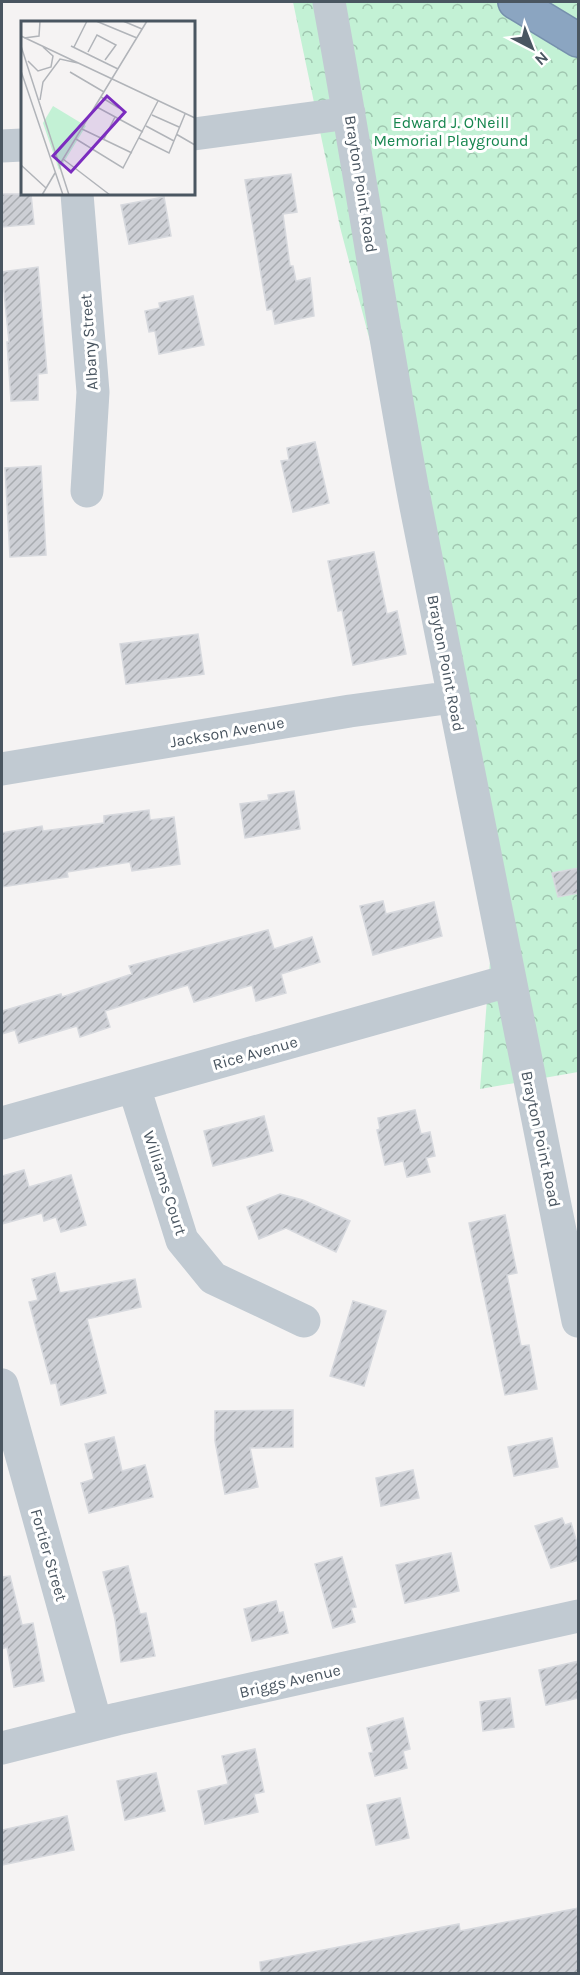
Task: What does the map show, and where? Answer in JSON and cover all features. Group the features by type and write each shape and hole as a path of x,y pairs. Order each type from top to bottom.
{"highway":[{"path":"515,2 579,40"}],"street":[{"name":"Brayton Point Road","path":"331,12 365,201 376,288 453,697 508,981 579,1321"},
{"path":"195,134 349,113"},
{"path":"2,146 21,145"},
{"name":"Albany Street","path":"77,195 93,392 87,491"},
{"name":"Jackson Avenue","path":"2,769 350,711 453,697"},
{"name":"Rice Avenue","path":"2,1123 508,981"},
{"name":"Williams Court","path":"134,1087 182,1240 213,1278 304,1322"},
{"name":"Fortier Street","path":"2,1385 96,1724"},
{"name":"Briggs Avenue","path":"2,1748 96,1724 579,1616"}],"green space":[{"name":"Edward J. O'Neill Memorial Playground","path":"293,2 578,2 578,1072 480,1089 496,884 446,630 340,227"}],"building":[{"path":"291,174 297,212 283,214 290,266 293,266 296,281 310,278 314,316 275,324 272,309 267,310 245,180"},
{"path":"2,194 31,195 34,224 2,227"},
{"path":"164,197 171,236 129,244 121,205"},
{"path":"38,267 47,373 38,374 38,400 11,401 7,342 9,342 2,272"},
{"path":"193,296 204,345 159,354 155,331 149,332 145,311 160,308 159,303"},
{"path":"315,442 329,503 293,512 281,461 289,460 287,448"},
{"path":"41,466 46,555 10,557 5,468"},
{"path":"374,552 387,614 397,611 406,654 353,665 342,610 338,611 328,561"},
{"path":"198,634 204,674 126,684 120,644"},
{"path":"294,791 300,829 245,838 240,804 269,800 268,795"},
{"path":"149,810 150,820 174,817 180,864 132,871 130,862 67,872 68,877 2,887 2,833 42,826 43,831 104,823 104,816"},
{"path":"579,868 579,893 558,897 552,873"},
{"path":"383,901 386,914 434,902 442,936 373,955 360,906"},
{"path":"268,930 274,949 312,937 320,962 281,974 286,993 256,1001 252,985 194,1002 188,985 105,1011 110,1027 80,1037 77,1026 19,1043 15,1030 2,1034 2,1011 61,994 62,997 132,974 129,966"},
{"path":"415,1110 421,1134 430,1132 435,1156 426,1158 430,1172 407,1177 403,1161 385,1165 377,1130 380,1129 378,1118"},
{"path":"264,1116 273,1151 213,1166 204,1131"},
{"path":"24,1170 29,1187 71,1175 86,1225 61,1232 56,1217 44,1221 42,1213 2,1224 2,1176"},
{"path":"280,1194 303,1200 350,1221 336,1252 286,1228 259,1239 247,1207"},
{"path":"505,1215 517,1273 507,1275 521,1346 529,1345 537,1389 505,1395 469,1223"},
{"path":"55,1273 60,1293 135,1279 141,1307 87,1319 106,1393 61,1405 56,1383 51,1384 29,1302 38,1300 32,1279"},
{"path":"353,1301 386,1311 364,1386 330,1376"},
{"path":"293,1410 293,1447 250,1448 258,1487 225,1494 215,1441 215,1411"},
{"path":"114,1437 122,1471 145,1465 153,1497 89,1513 81,1483 94,1479 85,1444"},
{"path":"552,1438 558,1467 514,1476 508,1447"},
{"path":"413,1470 419,1498 381,1506 376,1478"},
{"path":"562,1518 565,1525 571,1523 579,1549 579,1560 551,1568 535,1526"},
{"path":"451,1553 459,1591 405,1603 396,1565"},
{"path":"342,1557 356,1607 351,1608 355,1622 333,1628 315,1564"},
{"path":"128,1566 140,1614 146,1613 155,1656 121,1662 115,1619 103,1572"},
{"path":"10,1576 22,1625 33,1623 44,1681 14,1687 7,1647 2,1649 2,1577"},
{"path":"276,1601 279,1613 283,1612 288,1633 252,1641 244,1609"},
{"path":"579,1661 579,1698 546,1705 539,1670"},
{"path":"510,1698 514,1727 483,1731 480,1702"},
{"path":"403,1718 410,1749 403,1751 407,1768 375,1776 369,1753 373,1752 367,1728"},
{"path":"255,1749 264,1792 254,1794 258,1812 205,1824 198,1791 228,1784 222,1756"},
{"path":"156,1773 165,1811 125,1820 117,1781"},
{"path":"400,1798 409,1838 376,1845 367,1805"},
{"path":"67,1816 74,1850 2,1865 2,1830"},
{"path":"579,1908 579,1974 261,1974 260,1962 459,1924 460,1931"}]}
